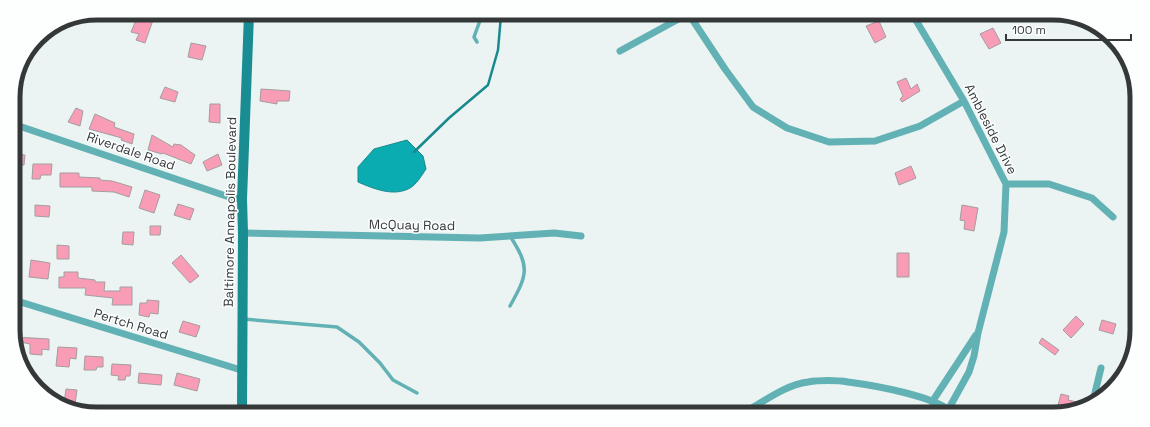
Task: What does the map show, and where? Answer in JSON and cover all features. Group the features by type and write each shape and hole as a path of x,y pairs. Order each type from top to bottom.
{"main road":[{"name":"Baltimore Annapolis Boulevard","path":"242,407 242,199 249,20"}],"street":[{"path":"620,51 676,20"},
{"path":"693,20 725,69 754,107 787,128 829,142 876,141 920,126 964,101"},
{"name":"Ambleside Drive","path":"916,20 964,101 1006,184 1004,232 978,333 974,356 969,372 952,407"},
{"name":"Riverdale Road","path":"20,126 232,198 242,199"},
{"path":"1006,184 1049,184 1092,198 1113,217"},
{"name":"McQuay Road","path":"243,233 480,238 554,233 580,236"},
{"name":"Pertch Road","path":"20,302 241,370"},
{"name":"Ambleside Drive","path":"932,402 978,333"},
{"path":"1095,395 1101,368"},
{"path":"754,407 782,391 808,382 846,382 901,392 932,402 941,407"}],"lane":[{"path":"477,42 474,36 480,20"},
{"path":"510,236 524,261 525,275 510,306"},
{"path":"242,319 337,327 359,342 380,363 393,380 418,393"}],"water":[{"path":"407,140 423,156 426,169 419,180 412,187 404,191 391,192 358,182 358,167 374,149"}],"building":[{"path":"136,20 153,20 145,43 136,40 139,34 131,32"},
{"path":"879,21 886,37 875,43 866,26"},
{"path":"993,28 1001,43 989,49 980,34"},
{"path":"191,43 206,46 202,60 188,57"},
{"path":"906,78 911,89 917,84 920,91 902,102 900,99 903,96 897,82"},
{"path":"165,87 178,92 175,102 160,98"},
{"path":"261,89 290,91 289,101 277,101 277,104 260,101"},
{"path":"210,104 220,104 220,123 209,122"},
{"path":"76,108 83,111 80,126 68,122"},
{"path":"95,114 115,123 114,127 134,134 132,144 121,140 122,138 89,129"},
{"path":"152,135 173,147 174,144 181,145 195,155 191,164 163,153 148,150"},
{"path":"218,154 222,165 207,171 203,162"},
{"path":"20,155 25,155 24,165 20,165"},
{"path":"33,164 52,164 51,175 41,175 40,179 32,179"},
{"path":"911,166 916,178 899,185 895,173"},
{"path":"60,173 79,173 79,177 100,178 100,180 112,181 132,187 129,197 114,192 92,191 92,187 60,187"},
{"path":"145,190 160,195 154,213 139,208"},
{"path":"178,204 194,209 190,220 174,215"},
{"path":"35,205 50,206 49,217 35,216"},
{"path":"962,205 978,208 974,231 964,229 965,221 960,220"},
{"path":"150,226 161,226 160,235 150,235"},
{"path":"123,232 134,232 133,245 122,244"},
{"path":"57,245 69,246 69,259 57,259"},
{"path":"897,253 909,253 909,277 897,277"},
{"path":"181,255 199,276 190,283 172,263"},
{"path":"31,260 50,263 48,279 29,277"},
{"path":"64,272 78,272 78,278 95,280 95,282 105,282 104,291 120,291 120,287 132,287 132,305 112,305 113,298 85,295 86,288 59,288 59,277 64,277"},
{"path":"147,300 159,301 158,314 150,313 149,317 139,315 140,303 147,303"},
{"path":"1076,316 1084,324 1071,338 1063,330"},
{"path":"1102,320 1116,324 1113,334 1099,330"},
{"path":"183,321 200,326 196,337 179,332"},
{"path":"21,337 49,339 49,350 42,349 42,355 30,354 30,344 21,342"},
{"path":"1042,338 1059,350 1055,355 1039,343"},
{"path":"58,347 77,348 76,359 70,358 69,367 56,366"},
{"path":"85,356 103,357 103,367 97,367 96,370 84,370"},
{"path":"112,364 131,365 130,376 126,376 125,380 118,380 119,376 111,375"},
{"path":"139,373 162,375 161,385 138,383"},
{"path":"177,373 200,379 197,391 174,385"},
{"path":"66,389 77,390 75,404 64,400"},
{"path":"1061,394 1069,396 1068,400 1077,402 1068,406 1058,407"}],"waterway":[{"path":"414,152 449,118 488,85 498,50 501,20"}]}
